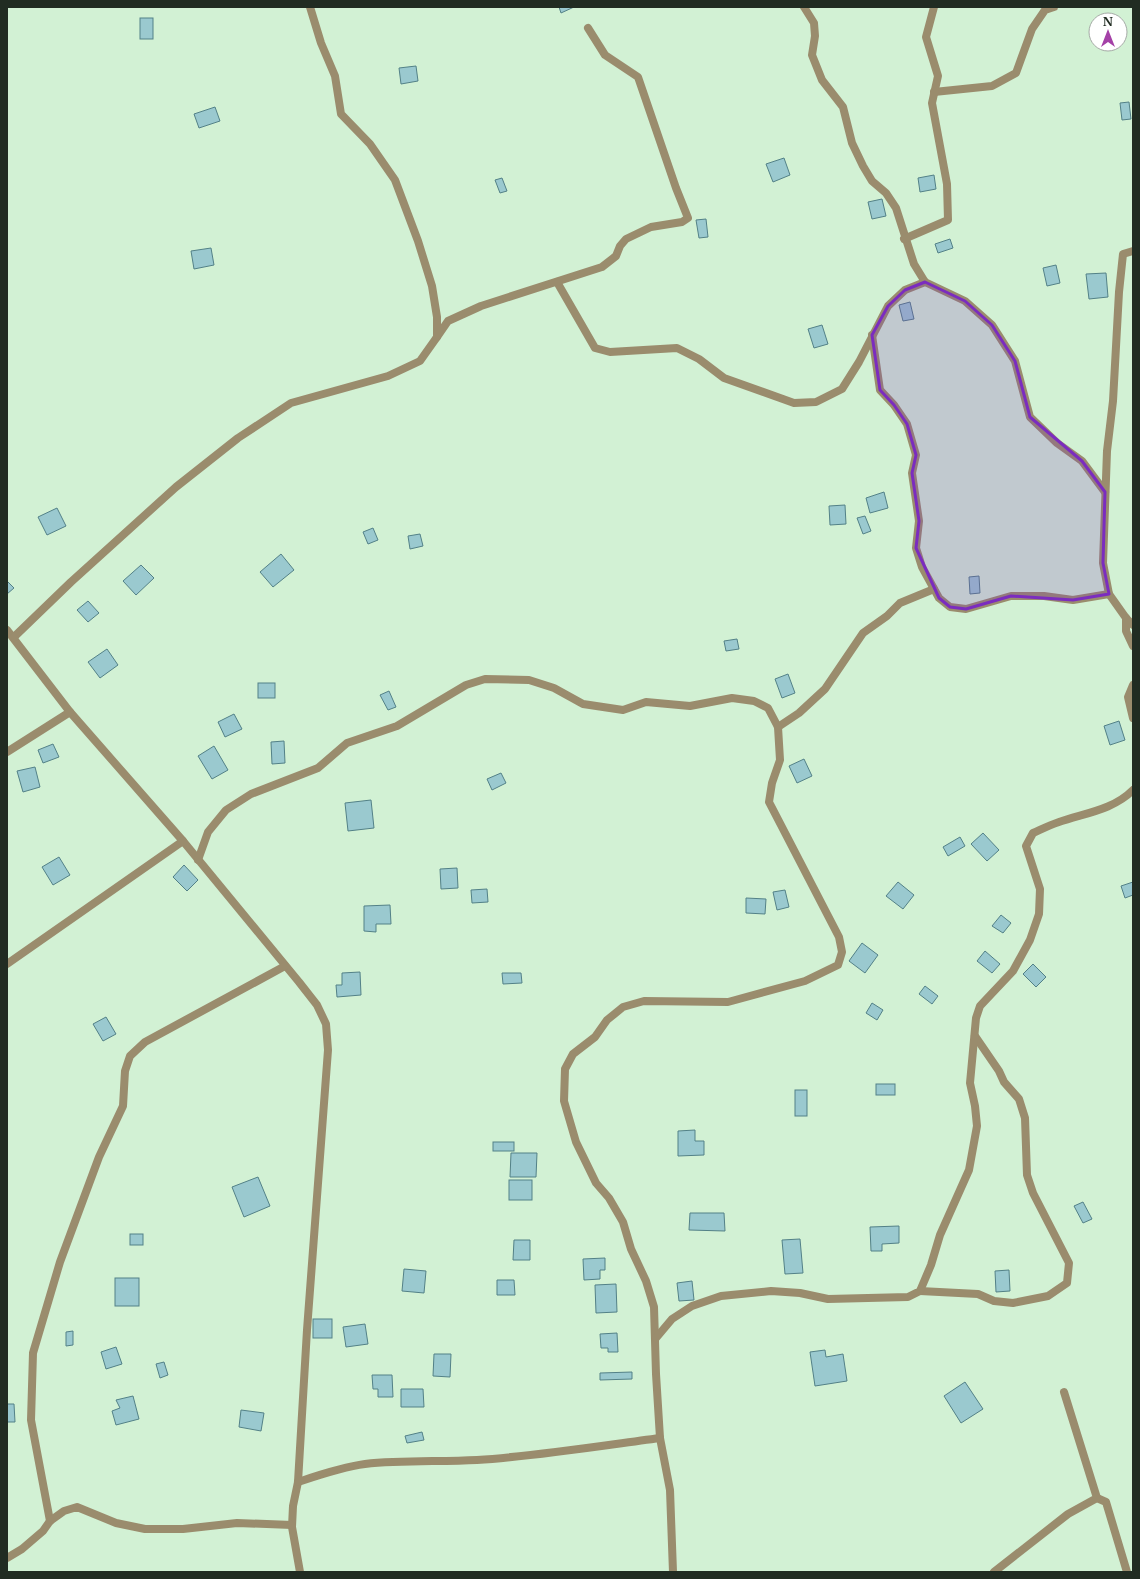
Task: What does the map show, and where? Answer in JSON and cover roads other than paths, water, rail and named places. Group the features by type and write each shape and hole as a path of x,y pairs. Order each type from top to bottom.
{"street":[{"path":"310,7 321,43 335,76 341,114 370,144 395,180 400,193 418,241 432,286 437,317 436,338"},
{"path":"804,7 814,23 815,36 812,55 822,80 844,107 852,143 872,181 886,193 896,208 904,239 914,264 925,282 965,301 992,325 1015,360 1030,417 1058,443 1082,461 1105,492"},
{"path":"904,239 948,220 947,184 932,103 938,76 926,37 934,7"},
{"path":"934,92 992,86 1016,73 1032,29 1045,10 1054,7"},
{"path":"14,637 71,582 176,487 238,438 291,404 388,376 420,361 448,321 481,306 602,267 616,256 620,246 626,238 650,227 682,222 688,218 676,188 638,77 605,55 588,28"},
{"path":"1133,251 1123,254 1119,292 1113,401 1107,451 1103,563 1109,594 1126,618 1133,625"},
{"path":"557,282 595,348 610,352 677,348 699,359 724,378 794,403 816,402 842,389 859,362 888,306 905,290 925,282"},
{"path":"872,335 880,390 894,405 906,424 916,454 912,473 919,521 916,548 922,567 939,598 950,607 966,609 1011,596 1044,596 1073,600 1109,594"},
{"path":"778,727 799,713 825,689 863,633 886,616 900,603 934,589"},
{"path":"1126,618 1126,631 1133,646"},
{"path":"7,630 14,637 70,712 183,841 317,1005 326,1024 328,1050 307,1330 298,1482 292,1506 292,1525 300,1572"},
{"path":"198,860 208,832 226,810 251,794 318,768 347,743 397,726 466,685 485,679 529,680 554,688 583,704 623,710 646,702 690,706 732,698 754,701 768,708 778,727 780,760 772,782 769,802 839,937 842,952 838,965 805,981 728,1002 644,1001 623,1007 607,1020 594,1037 573,1054 565,1069 564,1101 576,1142 596,1183 609,1198 623,1222 631,1250 646,1281 654,1307 660,1438 670,1490 673,1572"},
{"path":"1133,686 1128,697 1133,718"},
{"path":"7,752 70,712"},
{"path":"920,1291 931,1265 940,1236 969,1170 977,1126 975,1106 970,1083 976,1018 980,1006 1013,971 1030,940 1039,914 1040,889 1026,846 1033,833 1060,822 1100,810 1126,796 1133,790"},
{"path":"7,964 183,841"},
{"path":"50,1520 31,1420 33,1353 60,1262 99,1157 123,1106 124,1072 130,1056 145,1042 285,966"},
{"path":"656,1338 672,1319 692,1306 722,1296 771,1292 800,1293 828,1299 842,1299 908,1297 920,1291 978,1294 994,1301 1013,1303 1048,1296 1068,1283 1069,1264 1033,1193 1027,1175 1025,1118 1018,1099 1004,1082 999,1071 975,1036"},
{"path":"1064,1392 1097,1498 1106,1502 1127,1572"},
{"path":"298,1482 325,1473 364,1464 477,1460 660,1438"},
{"path":"994,1572 1068,1514 1097,1498"},
{"path":"7,1558 22,1549 43,1531 50,1520 64,1511 77,1507 116,1523 145,1529 183,1529 236,1523 292,1525"}]}
